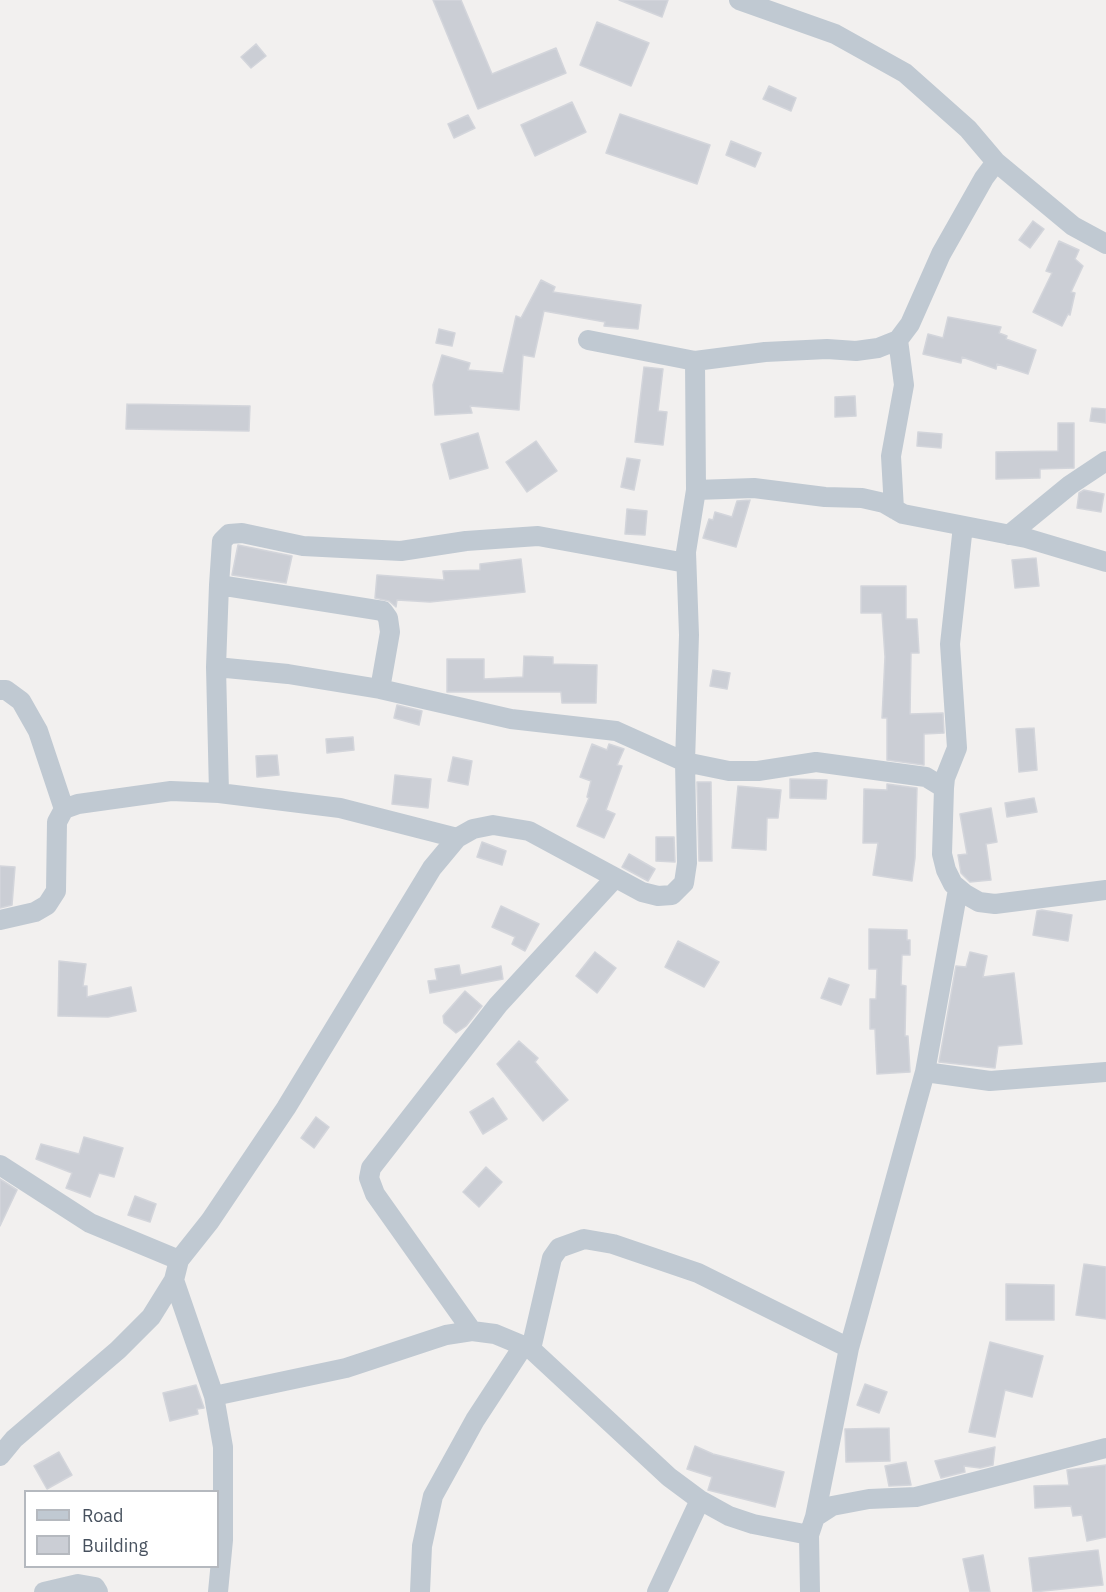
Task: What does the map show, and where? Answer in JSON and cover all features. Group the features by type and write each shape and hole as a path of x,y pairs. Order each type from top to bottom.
{"street":[{"path":"739,0 835,34 905,73 968,129 996,162 1073,226 1106,244"},
{"path":"588,340 695,361 765,352 827,349 856,351 878,348 898,339 910,324 940,254 984,178 996,162"},
{"path":"894,508 891,456 904,385 898,339"},
{"path":"0,1456 14,1439 118,1350 151,1317 174,1280 179,1260 210,1221 286,1108 432,868 457,838 473,829 492,825 529,831 642,892 658,896 672,895 684,883 687,863 685,762 689,635 686,562 696,490 695,361"},
{"path":"1009,535 1070,485 1106,461"},
{"path":"696,490 754,489 825,497 862,498 884,503 903,514 1009,535 1106,562"},
{"path":"963,526 950,644 957,748 945,778 944,788 942,854 949,877 965,894 979,902 995,904 1106,890"},
{"path":"219,793 216,667 219,585 222,541 229,534 242,533 303,546 401,551 466,540 538,536 686,562"},
{"path":"219,585 383,611 388,618 390,632 380,689"},
{"path":"216,667 288,674 380,689 512,719 616,730 685,762 729,771 759,771 816,762 905,777 926,777 944,788"},
{"path":"0,690 6,690 21,701 38,731 64,809 57,822 56,891 47,905 35,912 0,920"},
{"path":"64,809 171,791 219,793 340,808 457,838"},
{"path":"472,1331 375,1194 369,1178 371,1168 498,1005 615,878"},
{"path":"810,1592 812,1526 849,1348 925,1072 957,896 965,894"},
{"path":"925,1072 990,1081 1106,1072"},
{"path":"0,1166 90,1223 179,1260"},
{"path":"420,1592 422,1546 433,1496 475,1420 528,1347 552,1258 559,1248 584,1239 612,1244 698,1273 849,1348"},
{"path":"174,1280 214,1396 223,1447 223,1540 218,1592"},
{"path":"214,1396 346,1368 446,1335 472,1331 495,1334 528,1347 669,1477 700,1500 729,1516 753,1524 812,1526 832,1506 869,1499 915,1497 1106,1448"},
{"path":"657,1592 700,1500"},
{"path":"44,1592 78,1584 95,1587 98,1592"}],"building":[{"path":"433,0 461,0 492,74 556,48 566,73 478,109"},
{"path":"619,0 668,0 662,17"},
{"path":"597,22 649,43 631,86 580,65"},
{"path":"256,44 266,56 251,68 241,57"},
{"path":"769,86 796,98 791,111 763,99"},
{"path":"572,102 586,132 535,156 521,125"},
{"path":"620,114 710,145 697,184 606,153"},
{"path":"468,115 475,128 454,138 448,124"},
{"path":"731,141 761,153 755,167 726,155"},
{"path":"1033,221 1044,229 1030,248 1019,240"},
{"path":"1059,241 1079,250 1075,259 1083,266 1071,292 1075,293 1070,315 1068,314 1062,326 1033,312 1052,273 1046,271"},
{"path":"541,280 555,287 553,292 641,305 638,329 604,326 605,322 544,311 534,357 523,355 519,410 470,406 472,413 435,415 433,385 442,355 470,363 468,370 503,373 516,316 521,318"},
{"path":"948,317 1001,327 999,333 1007,336 1006,339 1036,350 1028,374 997,364 996,369 962,357 961,363 923,354 928,334 943,338"},
{"path":"439,329 455,333 452,346 436,343"},
{"path":"644,367 663,369 658,411 667,412 663,445 635,442"},
{"path":"855,396 856,416 835,417 835,397"},
{"path":"127,404 250,406 249,431 126,429"},
{"path":"1092,408 1106,409 1106,423 1090,421"},
{"path":"1058,423 1074,423 1074,468 1040,469 1040,478 996,479 996,452 1058,451"},
{"path":"918,432 942,434 941,448 917,446"},
{"path":"478,433 488,468 450,479 441,444"},
{"path":"536,441 557,471 527,492 506,462"},
{"path":"627,458 640,460 634,490 621,487"},
{"path":"1084,490 1104,494 1101,512 1077,508 1079,493"},
{"path":"750,500 736,547 703,538 709,519 713,520 715,512 732,517 737,501"},
{"path":"627,509 647,511 645,535 625,534"},
{"path":"238,545 292,556 286,583 232,575"},
{"path":"1036,558 1039,586 1015,588 1012,560"},
{"path":"521,559 525,592 430,602 397,600 396,607 389,601 375,598 377,575 444,580 443,571 480,570 480,564"},
{"path":"861,586 906,586 906,619 917,619 919,653 911,653 910,714 943,713 944,733 924,734 924,765 887,760 887,718 882,718 885,657 882,613 861,613"},
{"path":"524,656 553,657 553,664 597,665 596,703 562,703 561,692 447,692 447,659 484,659 484,679 523,677"},
{"path":"713,670 730,673 727,689 710,686"},
{"path":"397,705 422,711 419,725 394,718"},
{"path":"1034,728 1037,770 1019,772 1016,729"},
{"path":"353,737 354,750 327,753 326,739"},
{"path":"592,744 607,750 609,744 624,749 617,765 622,766 606,810 615,814 604,838 577,826 589,798 587,797 591,781 580,777"},
{"path":"277,755 279,775 257,777 256,756"},
{"path":"453,757 472,761 468,785 448,781"},
{"path":"395,775 431,779 428,808 392,804"},
{"path":"790,779 827,780 826,799 790,798"},
{"path":"697,782 711,782 712,861 699,861"},
{"path":"887,784 917,788 912,881 873,875 878,843 863,843 864,789 887,790"},
{"path":"738,786 781,790 778,818 767,818 766,850 732,848"},
{"path":"1034,798 1037,812 1007,817 1005,803"},
{"path":"991,808 997,842 986,844 991,880 970,882 961,873 958,855 967,854 960,814"},
{"path":"656,837 674,837 675,862 656,861"},
{"path":"482,842 506,851 502,865 477,857"},
{"path":"629,854 655,869 648,881 622,867"},
{"path":"0,866 15,867 12,905 0,908"},
{"path":"501,906 539,924 525,951 512,944 515,937 492,927"},
{"path":"1037,911 1072,915 1068,941 1033,935"},
{"path":"869,929 907,930 907,940 910,940 910,955 902,955 901,985 906,986 905,1036 908,1036 910,1072 877,1074 875,1029 870,1029 870,999 876,999 877,969 869,969"},
{"path":"678,941 719,962 704,987 665,967"},
{"path":"595,952 616,968 597,993 576,976"},
{"path":"970,952 987,956 983,977 1014,973 1022,1044 998,1046 995,1068 939,1062 956,966 966,967"},
{"path":"59,961 86,964 83,986 87,986 87,997 131,987 136,1011 108,1017 58,1016"},
{"path":"459,965 461,975 501,966 503,979 430,993 428,981 437,980 435,969"},
{"path":"829,978 849,985 841,1005 821,998"},
{"path":"465,991 482,1006 466,1026 456,1033 444,1023 443,1016"},
{"path":"519,1041 538,1058 535,1062 568,1100 543,1121 497,1064"},
{"path":"493,1098 507,1119 483,1134 470,1112"},
{"path":"316,1117 329,1127 314,1148 301,1138"},
{"path":"84,1137 123,1148 114,1177 99,1173 90,1197 66,1188 72,1173 36,1159 41,1144 79,1154"},
{"path":"486,1167 502,1182 479,1207 463,1192"},
{"path":"0,1179 17,1190 0,1226"},
{"path":"135,1196 156,1204 150,1222 128,1215"},
{"path":"1084,1264 1106,1267 1106,1319 1076,1315"},
{"path":"1006,1284 1054,1285 1054,1320 1006,1320"},
{"path":"990,1342 1043,1356 1032,1397 1005,1390 995,1437 969,1432"},
{"path":"865,1384 887,1392 879,1413 857,1405"},
{"path":"196,1385 204,1408 197,1409 198,1414 170,1421 163,1393"},
{"path":"889,1428 890,1461 846,1462 845,1429"},
{"path":"695,1446 713,1454 784,1472 775,1507 708,1490 712,1477 687,1469"},
{"path":"995,1447 993,1465 980,1468 964,1466 965,1472 941,1478 935,1461"},
{"path":"59,1452 72,1475 47,1489 34,1466"},
{"path":"906,1462 911,1485 889,1486 885,1466"},
{"path":"1106,1465 1106,1537 1087,1541 1082,1515 1073,1516 1071,1506 1035,1508 1034,1486 1069,1485 1067,1470"},
{"path":"1098,1550 1103,1585 1033,1592 1029,1558"},
{"path":"983,1555 990,1592 970,1592 963,1559"}]}
